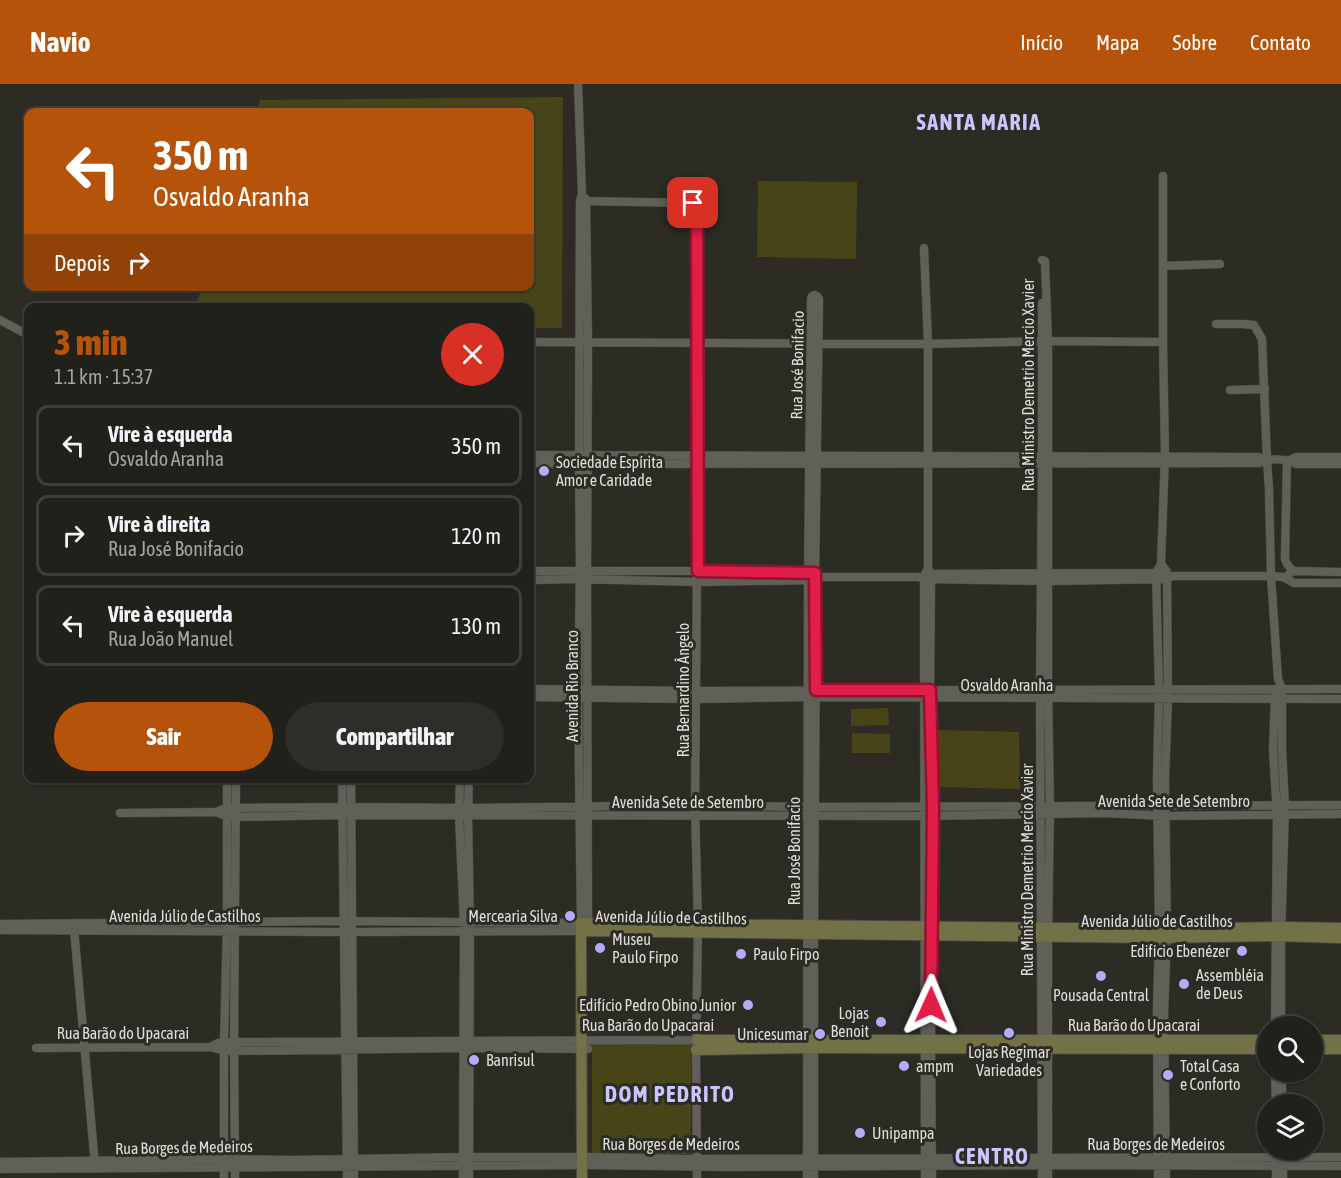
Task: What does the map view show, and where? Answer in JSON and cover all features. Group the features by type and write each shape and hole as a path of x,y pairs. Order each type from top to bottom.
{"street":[{"name":"Avenida Rio Branco","path":"579,84 583,198 584,405 588,455 583,518"},
{"path":"1163,176 1162,342 1165,460 1161,564 1156,576 1157,638 1163,694"},
{"name":"Rua Bernardino Ângelo","path":"583,198 693,203 697,211 698,571 695,805 698,929 697,1178"},
{"path":"924,248 928,344 926,575 930,813 928,1162 925,1178"},
{"name":"Rua Ministro Demetrio Mercio Xavier","path":"1045,342 1041,261 1044,260 1045,342 1045,577 1041,810 1045,871"},
{"path":"1163,266 1220,264"},
{"name":"Rua José Bonifacio","path":"814,343 819,299 817,296 811,298 814,343 810,964 811,1162 814,1178"},
{"path":"0,320 24,333"},
{"path":"1216,324 1254,325 1262,339 1271,576 1278,679 1277,750 1281,810 1276,1016"},
{"path":"534,342 928,344 1162,342"},
{"path":"1230,390 1265,389"},
{"name":"Avenida Rio Branco","path":"584,405 579,459 583,518 584,1106 585,1161 588,1178"},
{"path":"534,455 579,459 588,464 664,464 698,460 1239,460 1259,457 1268,460 1287,460 1296,457 1308,460 1331,460 1341,456"},
{"path":"534,463 579,459 588,455 664,455 698,460"},
{"path":"608,464 609,455"},
{"path":"634,455 634,464"},
{"path":"664,455 664,464"},
{"path":"1287,460 1285,559 1293,571"},
{"path":"1331,460 1341,464"},
{"path":"1161,564 1169,576 1161,779 1162,1161 1166,1178"},
{"path":"625,571 625,580"},
{"path":"534,576 625,571 698,571 753,577"},
{"path":"1283,577 1293,571 1341,572"},
{"path":"583,575 625,580 697,582 753,577 926,575 989,577 1271,576 1283,577 1294,584 1341,583"},
{"path":"1157,638 1167,639"},
{"name":"Osvaldo Aranha","path":"534,689 583,693 697,695 1163,694 1222,689 1341,688"},
{"path":"1222,689 1222,699"},
{"name":"Osvaldo Aranha","path":"534,697 583,693"},
{"path":"924,806 927,694"},
{"name":"Rua Ministro Demetrio Mercio Xavier","path":"1041,1178 1044,1161 1045,871 1050,810 1044,694"},
{"name":"Osvaldo Aranha","path":"1163,694 1222,699 1341,699"},
{"path":"227,783 226,870 235,988 235,1178"},
{"path":"224,1178 224,1047 226,988 236,871 236,783"},
{"path":"343,783 352,869 349,922 349,1046 351,1163 354,1178"},
{"path":"349,922 343,869 350,783"},
{"path":"465,783 466,1162 469,1178"},
{"name":"Avenida Sete de Setembro","path":"120,813 226,812 236,808 315,811 583,811 695,805 811,811 930,813 1104,809 1162,805 1311,810 1341,814"},
{"name":"Avenida Sete de Setembro","path":"1311,810 1341,805"},
{"name":"Avenida Sete de Setembro","path":"583,811 696,816 924,806 930,813"},
{"path":"1221,815 1222,806"},
{"name":"Avenida Sete de Setembro","path":"1104,809 1162,816 1221,815 1281,810"},
{"name":"Avenida Sete de Setembro","path":"226,812 236,817 315,811"},
{"path":"343,869 352,869"},
{"path":"226,870 236,871"},
{"name":"Avenida Júlio de Castilhos","path":"0,924 74,927 231,927 349,922 467,927 1336,933"},
{"path":"74,927 95,1165"},
{"name":"Avenida Júlio de Castilhos","path":"0,930 74,927"},
{"name":"Avenida Júlio de Castilhos","path":"231,927 349,932 467,927"},
{"path":"226,988 235,988"},
{"path":"1278,988 1280,1016"},
{"name":"Rua Barão do Upacarai","path":"1161,1045 1257,1041"},
{"name":"Rua Barão do Upacarai","path":"36,1048 1044,1044 1257,1049"},
{"path":"224,1101 235,1102"},
{"name":"Rua Borges de Medeiros","path":"1310,1161 1341,1157"},
{"path":"729,1158 730,1167"},
{"name":"Rua Borges de Medeiros","path":"3,1166 497,1161 697,1162 729,1158 811,1162 1247,1162 1264,1160"},
{"path":"1276,1178 1280,1160"},
{"path":"1280,1160 1283,1178"},
{"name":"Rua Borges de Medeiros","path":"1300,1160 1341,1166"},
{"name":"Avenida Rio Branco","path":"582,1178 585,1161"},
{"name":"Rua Ministro Demetrio Mercio Xavier","path":"1044,1161 1048,1178"},
{"path":"1158,1178 1162,1161"},
{"path":"463,1178 466,1162"},
{"name":"Rua Borges de Medeiros","path":"697,1162 730,1167 811,1162"},
{"name":"Rua José Bonifacio","path":"807,1178 811,1162"},
{"path":"928,1162 932,1178"},
{"path":"347,1178 351,1163"},
{"path":"118,1165 118,1178"}],"shaded area":[{"path":"563,97 562,328 534,328 534,303 196,303 201,291 534,291 534,108 258,108 260,100"},
{"path":"758,181 857,182 856,259 757,257"},
{"path":"888,708 889,725 851,726 851,709"},
{"path":"937,730 1019,732 1020,789 937,787"},
{"path":"852,733 890,734 890,753 852,753"},
{"path":"691,1044 691,1154 592,1154 592,1045"}],"place":[{"name":"Sociedade Espírita Amor e Caridade","path":"544,471"},
{"name":"Mercearia Silva","path":"570,916"},
{"name":"Museu Paulo Firpo","path":"600,948"},
{"name":"Edifício Ebenézer","path":"1242,951"},
{"name":"Paulo Firpo","path":"741,954"},
{"name":"Pousada Central","path":"1101,976"},
{"name":"Assembléia de Deus","path":"1184,984"},
{"name":"Edifício Pedro Obino Junior","path":"748,1005"},
{"name":"Lojas Benoit","path":"881,1022"},
{"name":"Lojas Regimar Variedades","path":"1009,1033"},
{"name":"Unicesumar","path":"820,1034"},
{"name":"Banrisul","path":"474,1060"},
{"name":"ampm","path":"904,1066"},
{"name":"Total Casa e Conforto","path":"1168,1075"},
{"name":"Unipampa","path":"860,1133"}],"district":[{"name":"SANTA MARIA","path":"979,122"},
{"name":"DOM PEDRITO","path":"670,1094"},
{"name":"CENTRO","path":"992,1156"}],"route":[{"path":"693,203 697,211 698,571 815,573 816,690 930,690 933,807 931,1005"}]}
